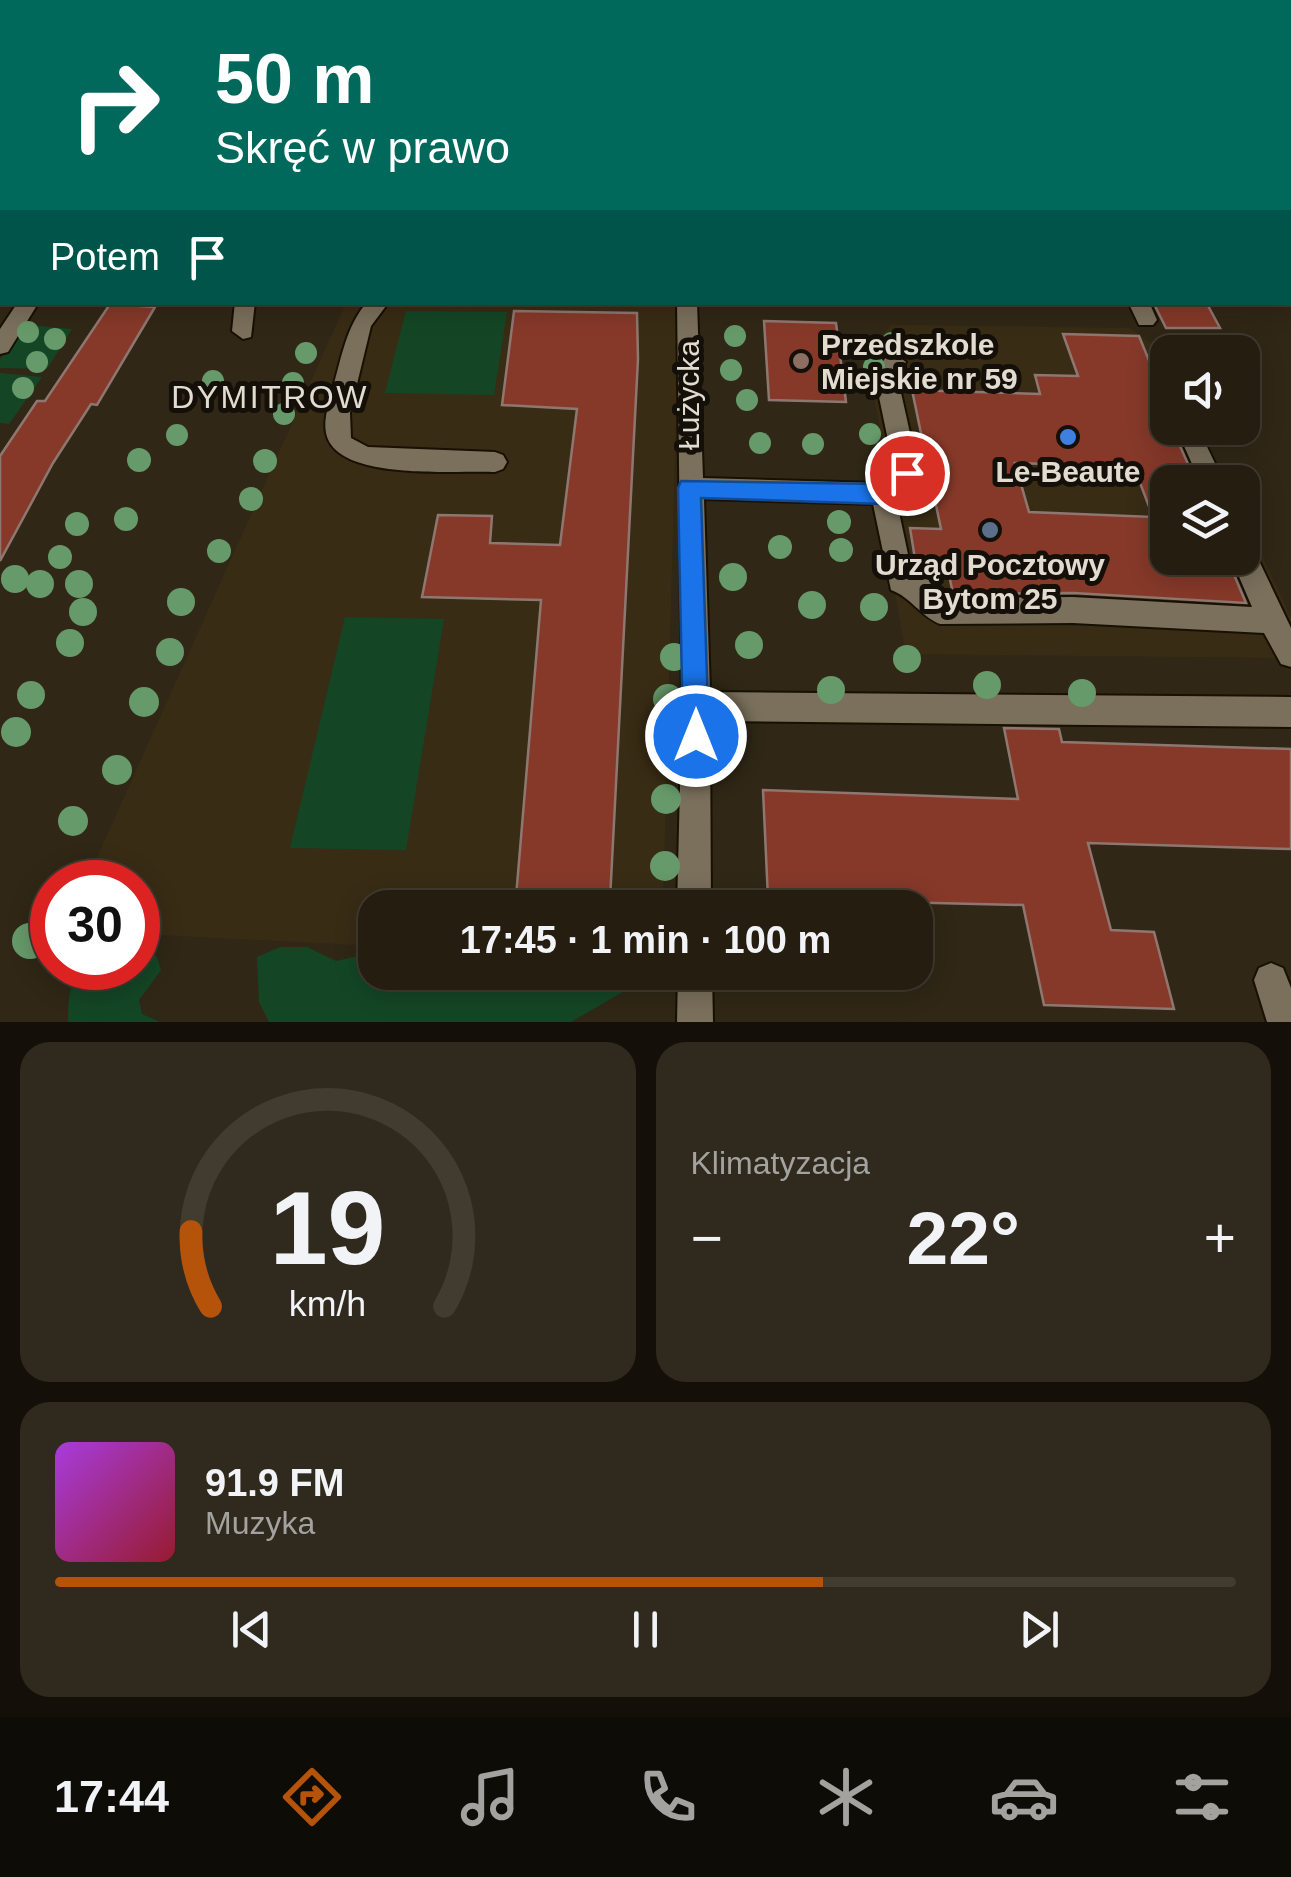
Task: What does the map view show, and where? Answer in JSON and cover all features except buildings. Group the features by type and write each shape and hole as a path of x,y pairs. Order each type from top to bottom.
{"street":[{"path":"0,346 28,305"},
{"path":"243,330 244,305"},
{"path":"377,305 362,324 338,413 336,431 342,444 364,457 495,462"},
{"name":"Łużycka","path":"687,305 696,706 694,890"},
{"path":"689,488 883,494 907,473 884,373 895,362"},
{"path":"883,494 900,581 919,588 940,611 1074,610 1272,621"},
{"path":"1252,575 1291,654"},
{"path":"696,706 1291,712"},
{"path":"1271,980 1285,1022"},
{"path":"695,990 695,1022"}],"shaded area":[{"path":"345,305 679,305 663,890 358,890 358,945 160,935 160,860 96,860"},
{"path":"892,325 1130,328 1150,343 1150,445 1209,445 1219,465 1150,465 1150,575 1260,575 1260,551 1291,617 1291,658 906,654 871,463 884,448 865,352"}],"green space":[{"path":"406,311 507,312 494,395 385,393"},
{"path":"26,325 72,329 47,369 0,368 0,359"},
{"path":"0,373 42,377 9,424 0,423"},
{"path":"345,617 444,619 406,850 290,848"},
{"path":"280,947 307,947 336,961 358,956 358,990 626,990 571,1022 269,1022 259,1002 257,957"},
{"path":"71,990 146,990 139,1000 142,1014 160,1022 68,1022"}],"place":[{"name":"Przedszkole Miejskie nr 59","path":"801,361"},
{"name":"Le-Beaute","path":"1068,437"},
{"name":"Urząd Pocztowy Bytom 25","path":"990,530"}],"district":[{"name":"DYMITROW","path":"270,397"}],"route":[{"path":"696,736 689,488 883,494 907,473"}]}
